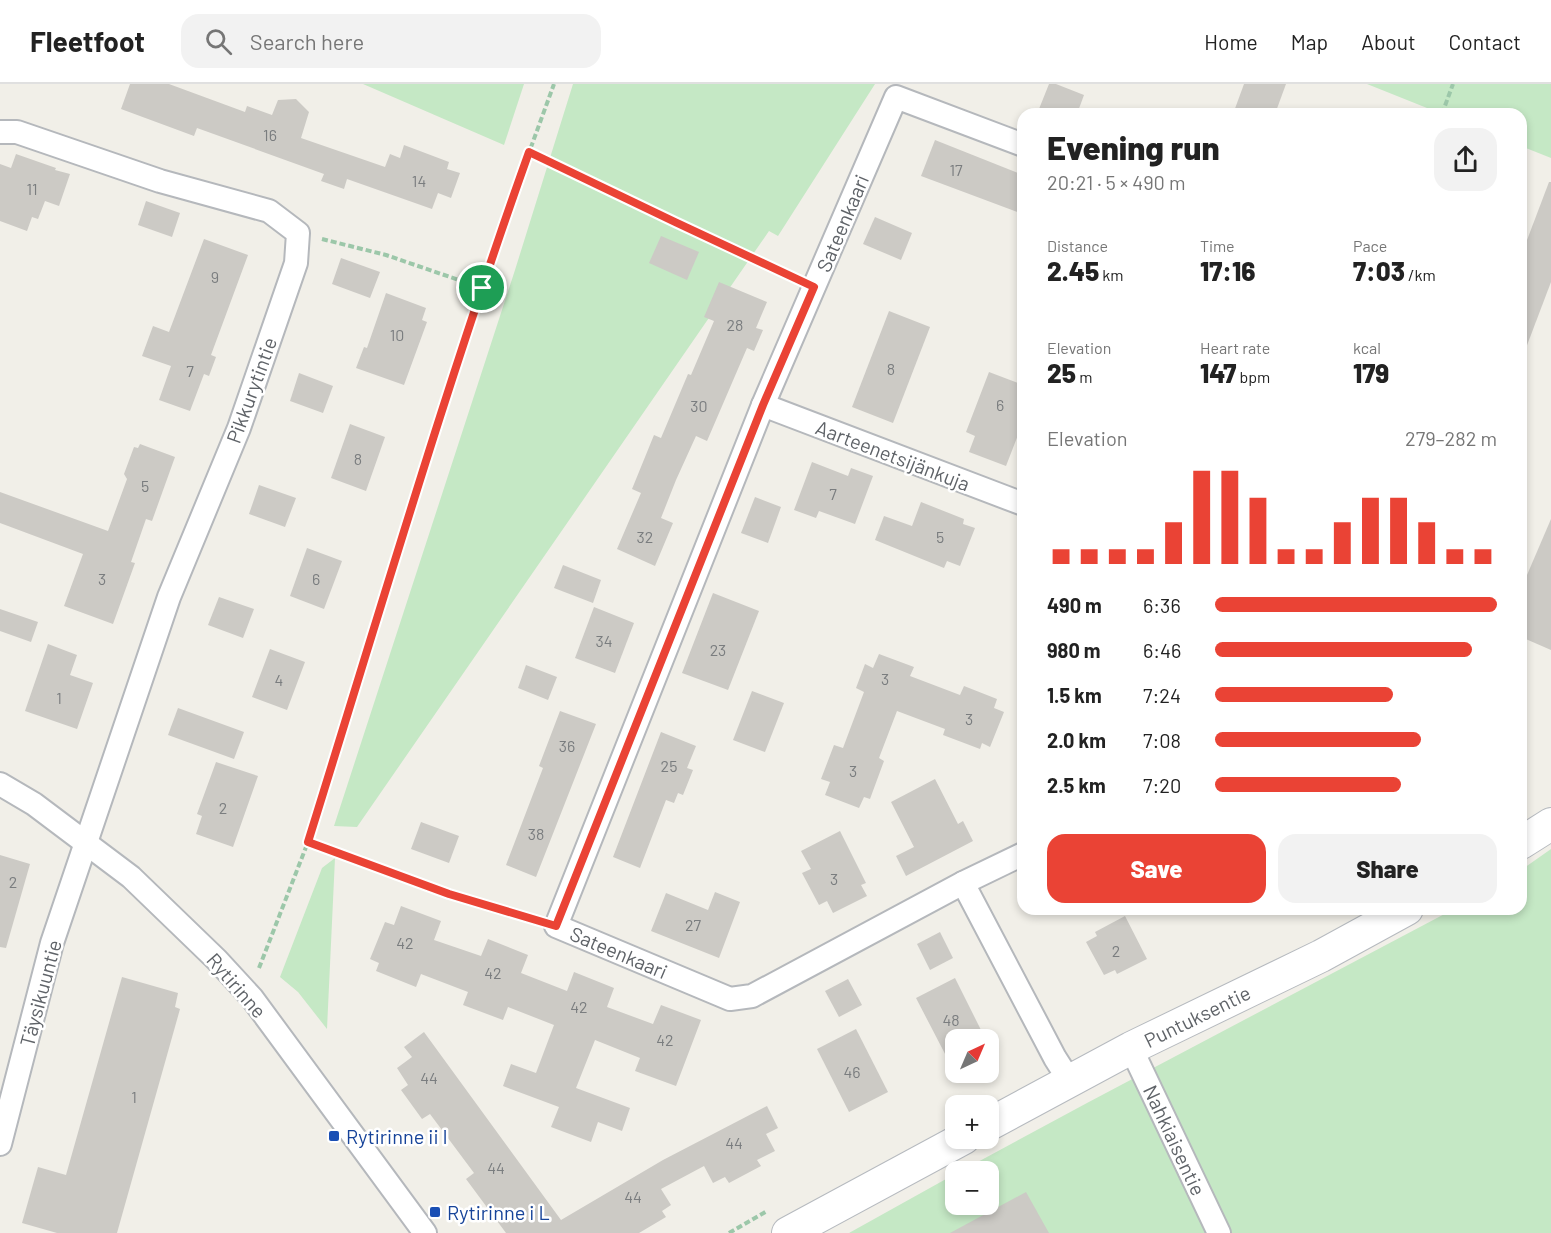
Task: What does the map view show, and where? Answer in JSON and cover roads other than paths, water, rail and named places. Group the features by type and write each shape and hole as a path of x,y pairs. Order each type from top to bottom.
{"street":[{"name":"Sateenkaari","path":"1017,143 896,97 763,405 556,926 730,999 752,996 963,883 1017,857"},
{"name":"Pikkurytintie","path":"0,132 17,132 160,181 269,211 298,233 296,263 239,428 169,597 85,843"},
{"name":"Aarteenetsijänkuja","path":"763,405 1017,502"},
{"name":"Rytirinne","path":"0,784 34,804 131,877 217,960 252,998 425,1233"},
{"path":"1527,839 1551,824"},
{"name":"Täysikuuntie","path":"0,1144 52,943 85,843"},
{"path":"963,883 1054,1058 1069,1080"},
{"name":"Puntuksentie","path":"999,1119 1131,1048 1321,956 1396,915"},
{"name":"Nahkiaisentie","path":"1131,1048 1219,1233"},
{"path":"788,1233 945,1148"}],"place":[{"name":"Rytirinne ii I","path":"334,1136"},
{"name":"Rytirinne i L","path":"435,1212"}]}
